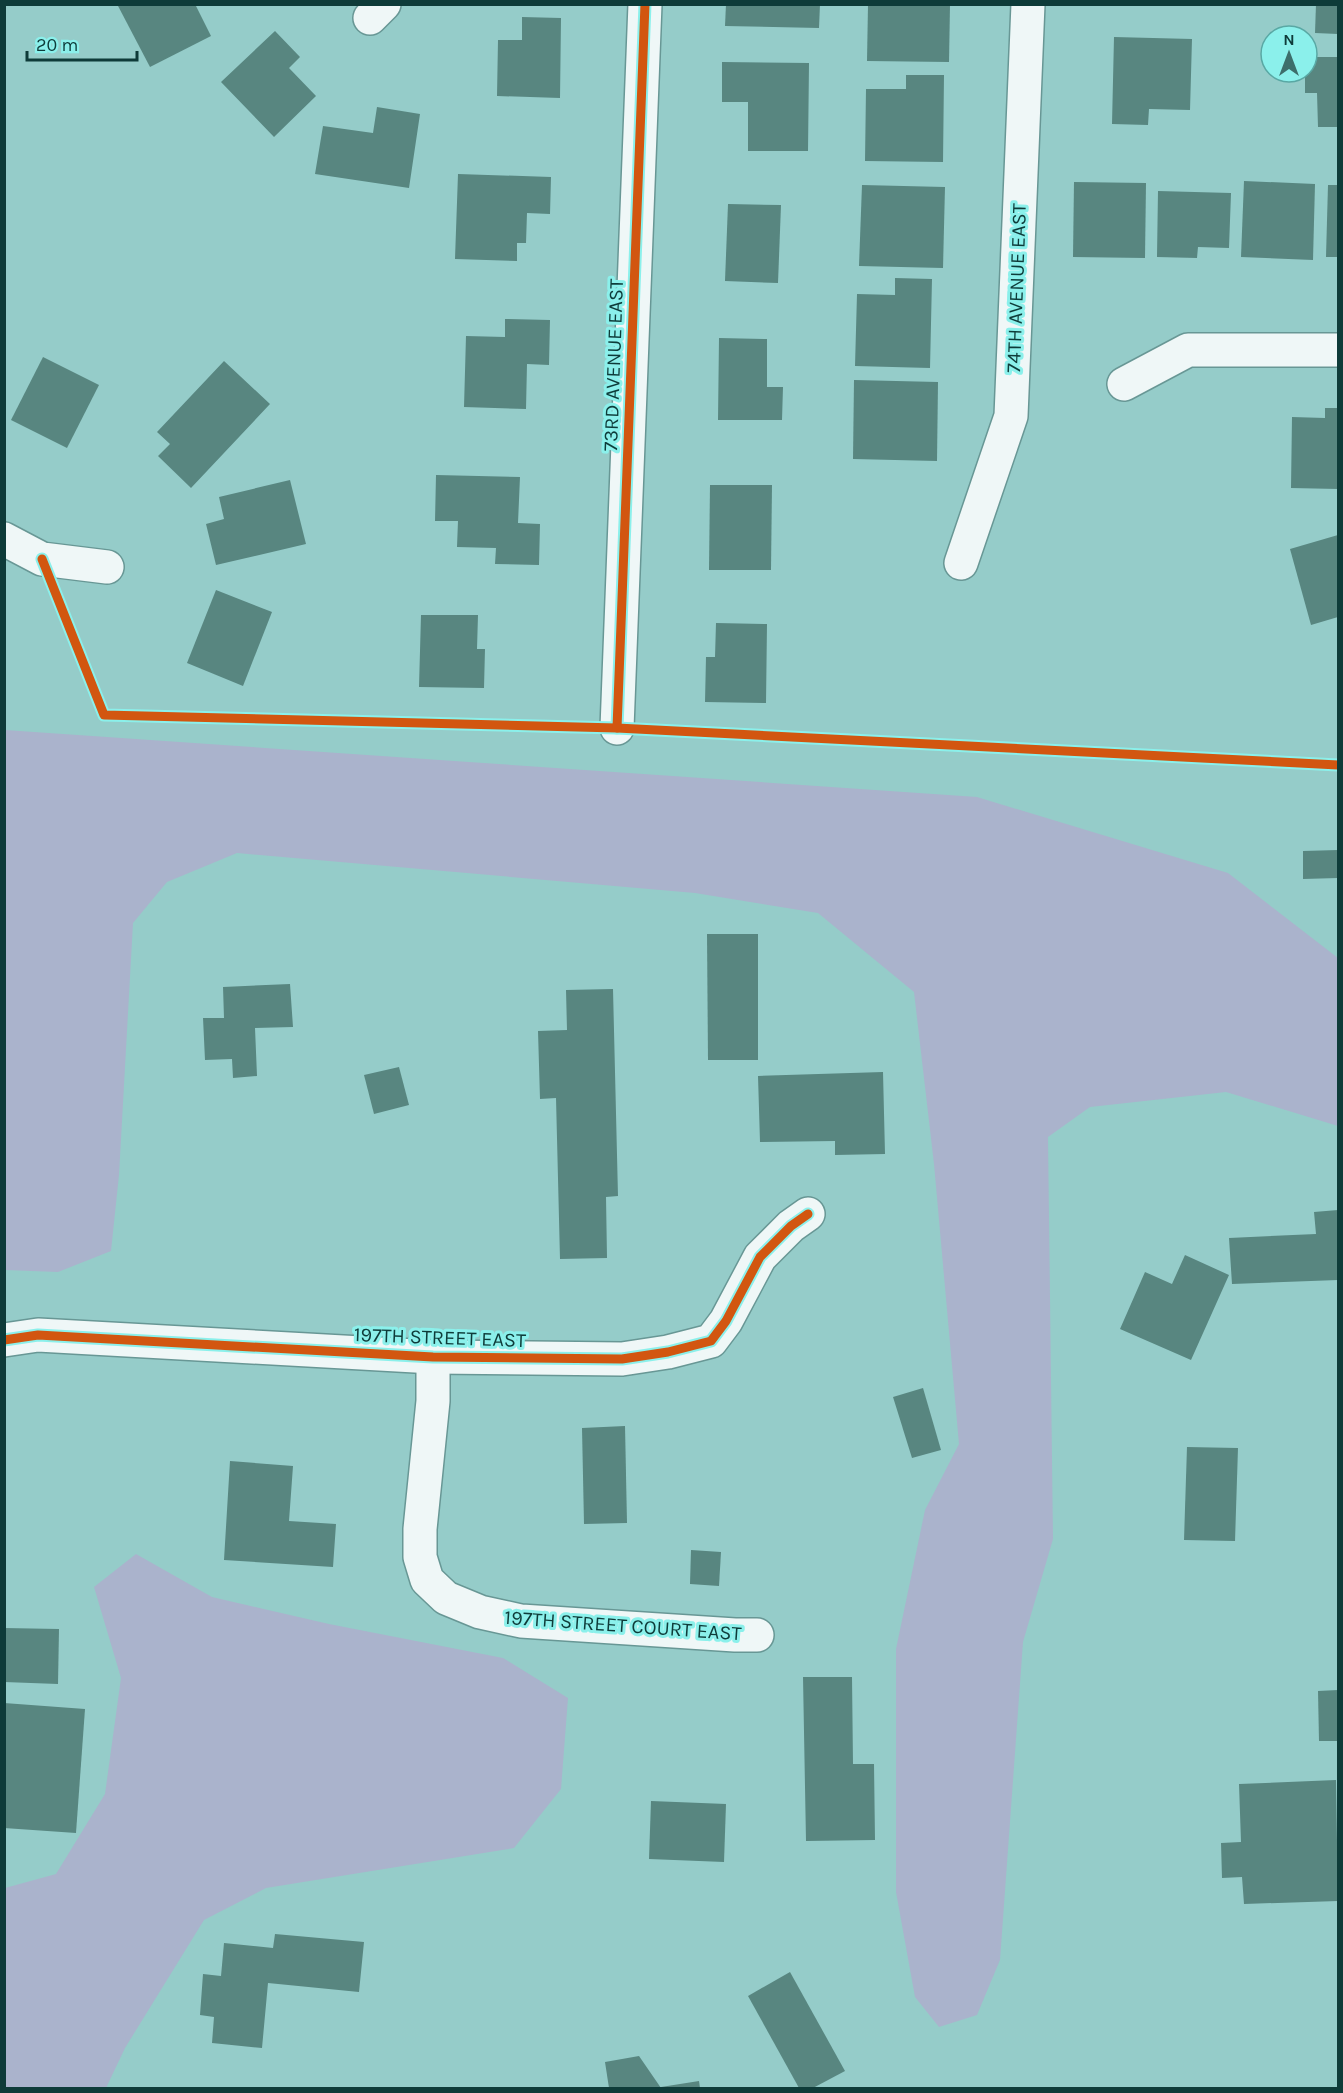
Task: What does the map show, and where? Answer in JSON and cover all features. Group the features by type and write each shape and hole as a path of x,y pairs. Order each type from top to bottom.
{"street":[{"name":"73RD AVENUE EAST","path":"617,728 645,4"},
{"name":"74TH AVENUE EAST","path":"962,564 1011,416 1028,4"},
{"path":"1124,384 1188,350 1338,350"},
{"path":"4,538 42,559 107,567"},
{"name":"197TH STREET EAST","path":"4,1340 38,1335 433,1357 622,1359 668,1352 711,1341 726,1321 759,1257 791,1226 808,1214"},
{"name":"197TH STREET COURT EAST","path":"433,1357 433,1401 420,1529 420,1557 427,1580 446,1598 480,1612 521,1621 758,1635"}],"shaded area":[{"path":"5,730 977,797 1228,873 1338,958 1338,1126 1226,1092 1090,1107 1048,1137 1053,1539 1023,1642 1000,1960 977,2015 939,2027 915,1997 896,1892 896,1649 925,1510 959,1444 934,1164 914,992 818,913 695,893 237,853 167,882 133,923 119,1175 111,1251 58,1272 5,1270"},
{"path":"136,1554 212,1597 329,1624 503,1658 568,1698 561,1789 514,1848 266,1888 204,1920 125,2048 106,2088 5,2088 5,1888 56,1874 105,1794 121,1678 94,1587"}],"building":[{"path":"117,4 195,4 211,36 150,67"},
{"path":"726,4 820,4 819,28 725,26"},
{"path":"1316,4 1338,4 1338,34 1319,33 1319,24 1315,24"},
{"path":"868,5 950,5 949,62 867,61"},
{"path":"522,17 561,18 560,98 497,96 498,40 522,40"},
{"path":"275,31 300,57 289,68 316,96 274,137 221,82"},
{"path":"1114,37 1192,39 1190,110 1149,109 1148,125 1112,124"},
{"path":"1319,57 1338,57 1338,127 1318,127 1317,93 1305,93 1305,84 1319,84"},
{"path":"722,62 809,63 808,151 748,151 748,102 722,102"},
{"path":"906,75 944,75 943,162 865,161 866,89 906,89"},
{"path":"377,107 420,114 409,188 315,174 323,126 373,133"},
{"path":"458,174 551,177 550,214 527,213 526,243 517,243 517,261 455,259"},
{"path":"1244,181 1315,184 1313,260 1241,257"},
{"path":"1074,182 1146,183 1145,258 1073,257"},
{"path":"862,185 945,187 943,268 859,266"},
{"path":"1328,185 1338,185 1338,257 1326,257"},
{"path":"1158,191 1231,193 1229,248 1198,247 1197,258 1157,257"},
{"path":"728,204 781,205 778,283 725,281"},
{"path":"895,278 932,279 930,368 855,366 857,294 895,295"},
{"path":"505,319 550,320 549,365 527,364 526,409 464,407 466,336 505,337"},
{"path":"719,338 767,339 767,387 783,387 782,420 718,420"},
{"path":"43,357 99,385 67,448 11,420"},
{"path":"224,361 270,404 191,488 158,456 170,444 157,432"},
{"path":"854,380 938,382 937,461 853,459"},
{"path":"1325,408 1338,408 1338,489 1291,488 1292,417 1325,418"},
{"path":"436,475 520,477 518,523 540,524 539,565 495,564 496,548 457,547 458,521 435,521"},
{"path":"290,480 306,544 216,565 206,524 224,519 219,497"},
{"path":"710,485 772,485 771,570 709,570"},
{"path":"1338,535 1338,617 1311,625 1290,549"},
{"path":"216,590 272,612 243,686 187,663"},
{"path":"421,615 478,615 477,649 485,649 484,688 419,687"},
{"path":"716,623 767,624 766,703 705,702 706,657 715,657"},
{"path":"1338,850 1338,878 1303,879 1303,851"},
{"path":"707,934 758,934 758,1060 708,1060"},
{"path":"290,984 293,1027 255,1028 257,1076 233,1078 232,1059 205,1060 203,1018 224,1018 223,987"},
{"path":"613,989 618,1196 606,1197 607,1258 560,1259 556,1098 540,1099 538,1031 567,1030 566,990"},
{"path":"399,1067 409,1105 374,1114 364,1075"},
{"path":"883,1072 885,1154 835,1155 835,1141 760,1142 758,1076"},
{"path":"1338,1210 1338,1280 1232,1284 1229,1238 1316,1234 1314,1212"},
{"path":"1185,1255 1229,1275 1191,1360 1120,1329 1145,1272 1172,1284"},
{"path":"923,1388 941,1450 912,1458 893,1397"},
{"path":"625,1426 627,1523 584,1524 582,1428"},
{"path":"1187,1447 1238,1448 1235,1541 1184,1540"},
{"path":"230,1461 293,1466 289,1521 336,1524 333,1567 224,1560"},
{"path":"691,1550 721,1552 719,1586 690,1584"},
{"path":"4,1628 59,1629 58,1684 4,1682"},
{"path":"803,1677 852,1677 853,1764 874,1764 875,1840 806,1841"},
{"path":"1338,1690 1338,1741 1319,1741 1318,1691"},
{"path":"4,1703 85,1709 76,1833 4,1828"},
{"path":"1336,1780 1338,1901 1244,1904 1242,1877 1222,1878 1221,1843 1241,1842 1239,1784"},
{"path":"651,1801 726,1804 724,1862 649,1859"},
{"path":"275,1934 364,1942 359,1992 268,1983 262,2048 212,2043 214,2017 200,2015 203,1974 221,1976 224,1943 273,1948"},
{"path":"790,1972 845,2071 813,2088 799,2088 748,1996"},
{"path":"639,2056 661,2088 609,2088 605,2062"},
{"path":"699,2081 700,2088 661,2088 661,2087"}],"cycle path":[{"path":"617,728 645,4"},
{"path":"42,559 104,715 617,728 1338,765"},
{"path":"4,1340 38,1335 433,1357 622,1359 668,1352 711,1341 726,1321 760,1257 791,1226 808,1214"}]}
